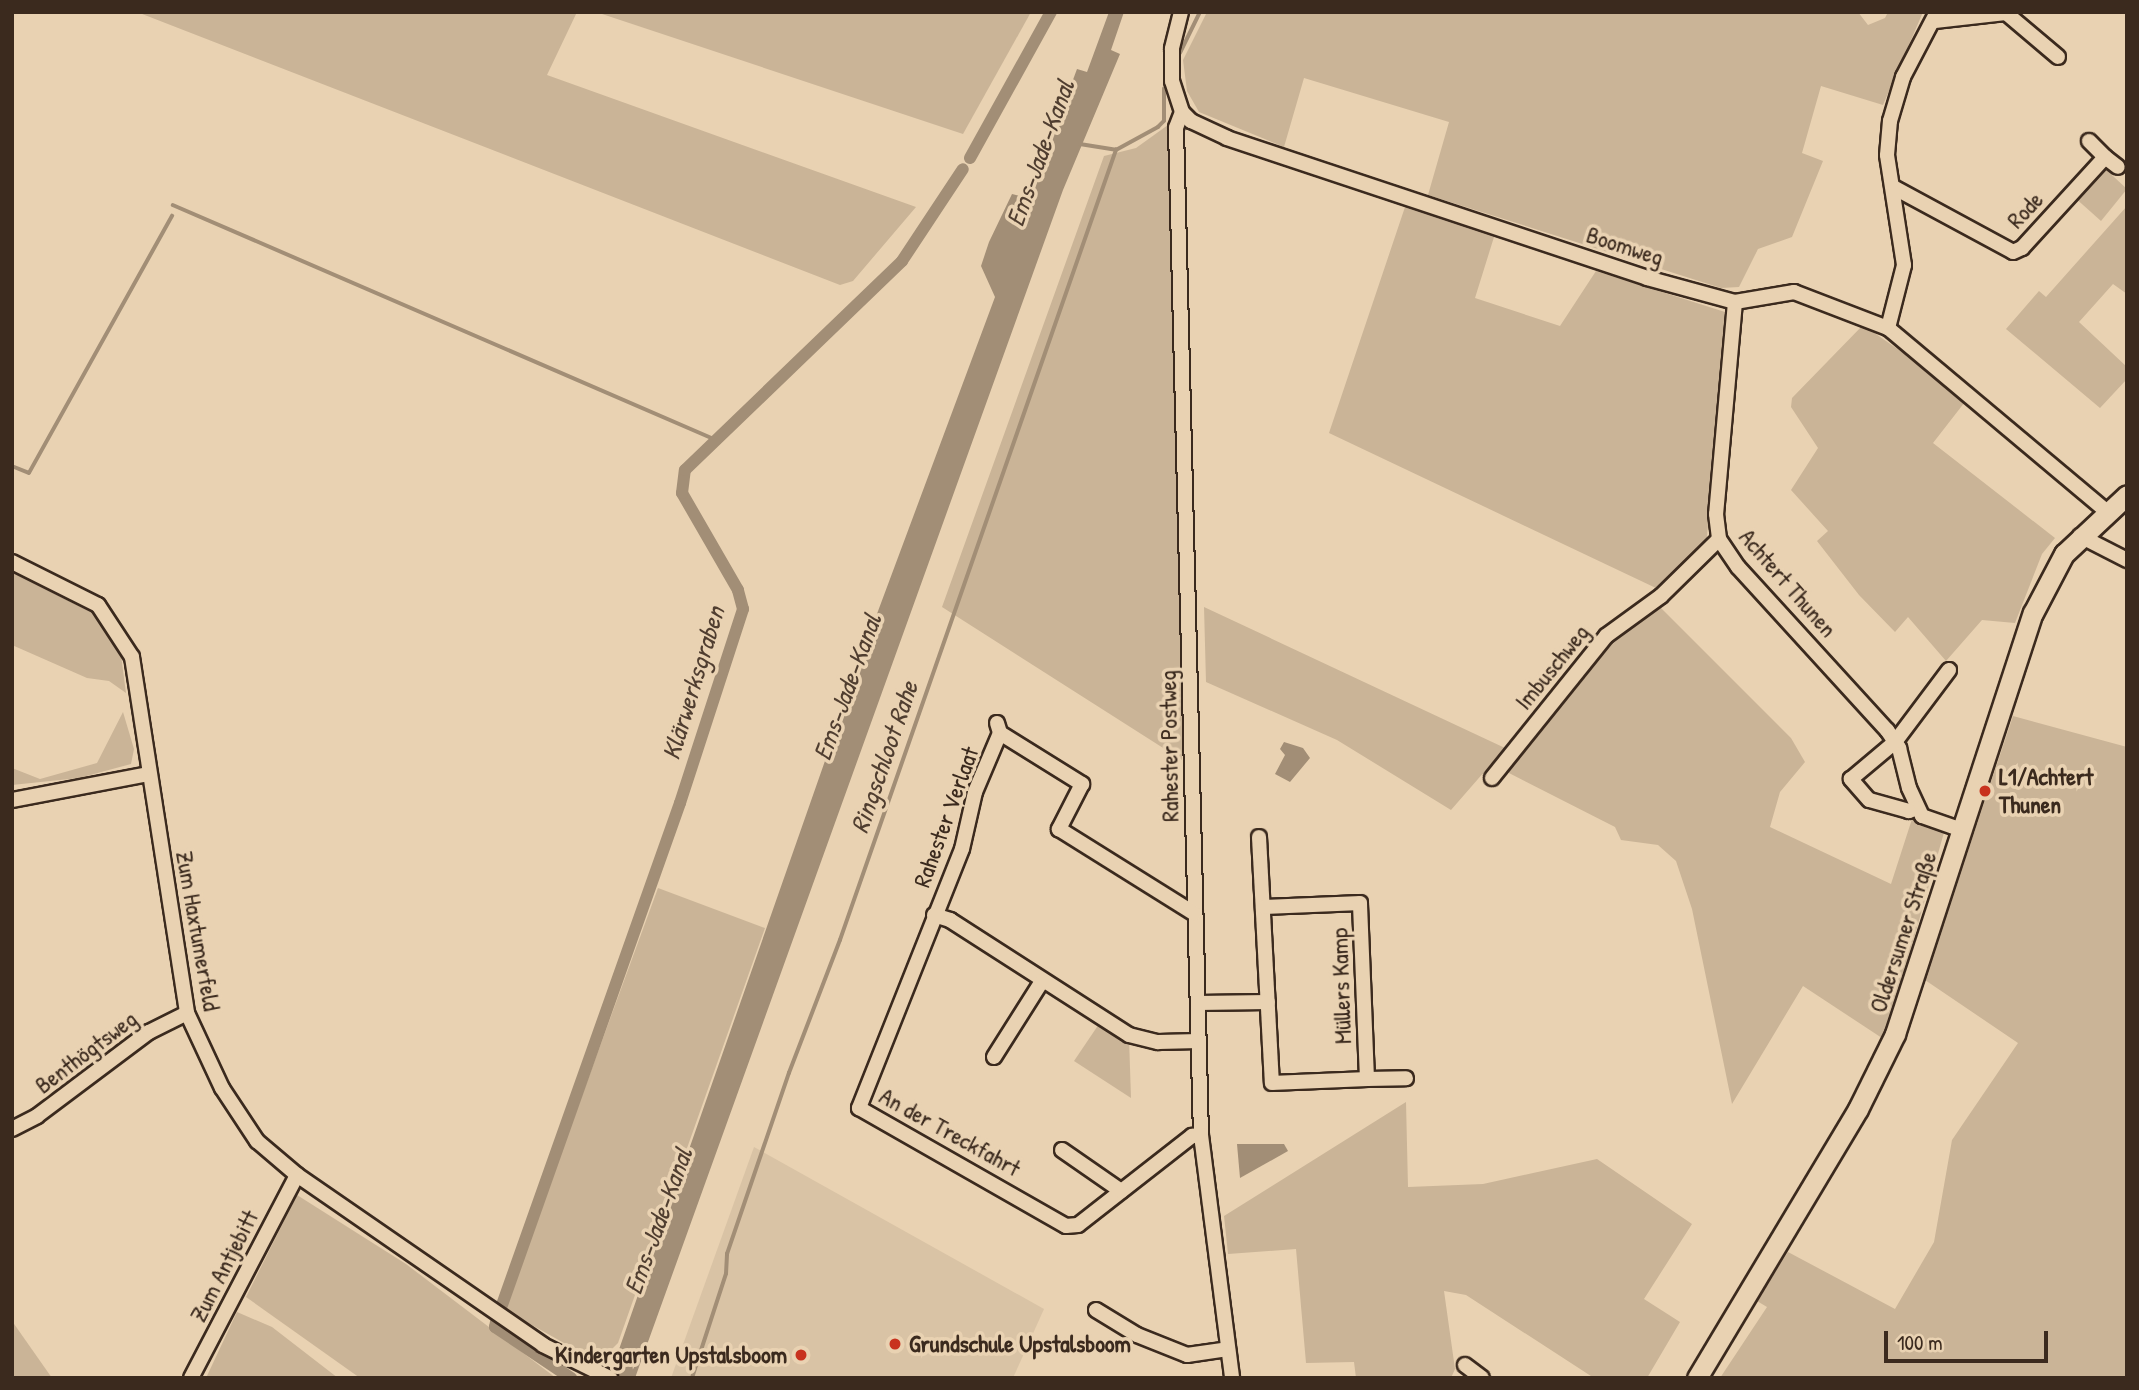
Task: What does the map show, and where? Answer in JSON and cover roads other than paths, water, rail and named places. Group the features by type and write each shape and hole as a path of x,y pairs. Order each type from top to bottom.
{"main road":[{"name":"Oldersumer Straße","path":"1697,1378 1878,1072 1895,1034 2033,613 2056,567 2080,536 2127,495"}],"street":[{"path":"1181,12 1172,49 1172,81 1182,112"},
{"path":"1888,328 1904,265 1887,155 1890,121 1903,78 1936,17 2006,13 2058,57"},
{"name":"Boomweg","path":"1182,112 1227,138 1647,278 1735,302 1794,292 1888,328 2106,511"},
{"name":"Rahester Postweg","path":"1182,112 1176,128 1201,1135 1232,1378"},
{"path":"2088,141 2118,167"},
{"name":"Rode","path":"1893,187 2012,252 2022,248 2105,157"},
{"name":"Achtert Thunen","path":"1735,302 1716,514 1719,539 1738,567 1895,742 1917,808"},
{"path":"2080,536 2127,560"},
{"name":"Imbuschweg","path":"1492,778 1606,636 1661,596 1719,539"},
{"name":"Zum Haxtumerfeld","path":"12,562 98,605 116,628 132,657 148,775 187,1013 222,1088 257,1141 296,1175 543,1345 606,1376"},
{"path":"1949,670 1895,742 1851,779 1869,800 1909,811 1917,808 1929,820 1962,830"},
{"name":"Rahester Verlaat","path":"934,915 962,849 975,792 998,728 1082,784 1059,829 1195,914"},
{"path":"12,800 132,774 148,775"},
{"name":"Müllers Kamp","path":"1259,837 1265,907 1272,1083 1406,1078"},
{"name":"Müllers Kamp","path":"1265,907 1360,903 1367,1079"},
{"path":"934,915 950,920 1129,1035 1158,1042 1199,1041"},
{"name":"An der Treckfahrt","path":"934,915 859,1108 1066,1226 1078,1225 1192,1136 1201,1135"},
{"path":"994,1057 1042,981"},
{"path":"1198,1003 1268,1002"},
{"name":"Benthögtsweg","path":"12,1129 37,1116 149,1032 187,1013"},
{"path":"1062,1150 1121,1191"},
{"name":"Zum Antjebitt","path":"191,1378 296,1175"},
{"path":"1096,1310 1137,1335 1187,1354 1228,1349"},
{"path":"1465,1366 1482,1378"}],"waterway":[{"name":"Klärwerksgraben","path":"970,158 1051,12"},
{"path":"1180,53 1200,12"},
{"path":"1080,144 1116,150 1158,127 1164,121 1164,89"},
{"name":"Ringschloot Rahe","path":"692,1378 726,1274 727,1254 789,1073 840,940 1116,150"},
{"name":"Klärwerksgraben","path":"502,1305 680,803 743,609 738,590 682,493 685,470 902,261 963,169"},
{"path":"173,205 714,439"},
{"path":"12,466 29,473 172,216"},
{"name":"Klärwerksgraben","path":"496,1322 495,1327 571,1378"}],"place":[{"name":"L1/Achtert Thunen","path":"1985,791"},
{"name":"Grundschule Upstalsboom","path":"895,1344"},
{"name":"Kindergarten Upstalsboom","path":"801,1355"}],"water label":[{"name":"Ems-Jade-Kanal","path":"1040,153"},
{"name":"Ems-Jade-Kanal","path":"847,687"},
{"name":"Ems-Jade-Kanal","path":"658,1221"}]}
